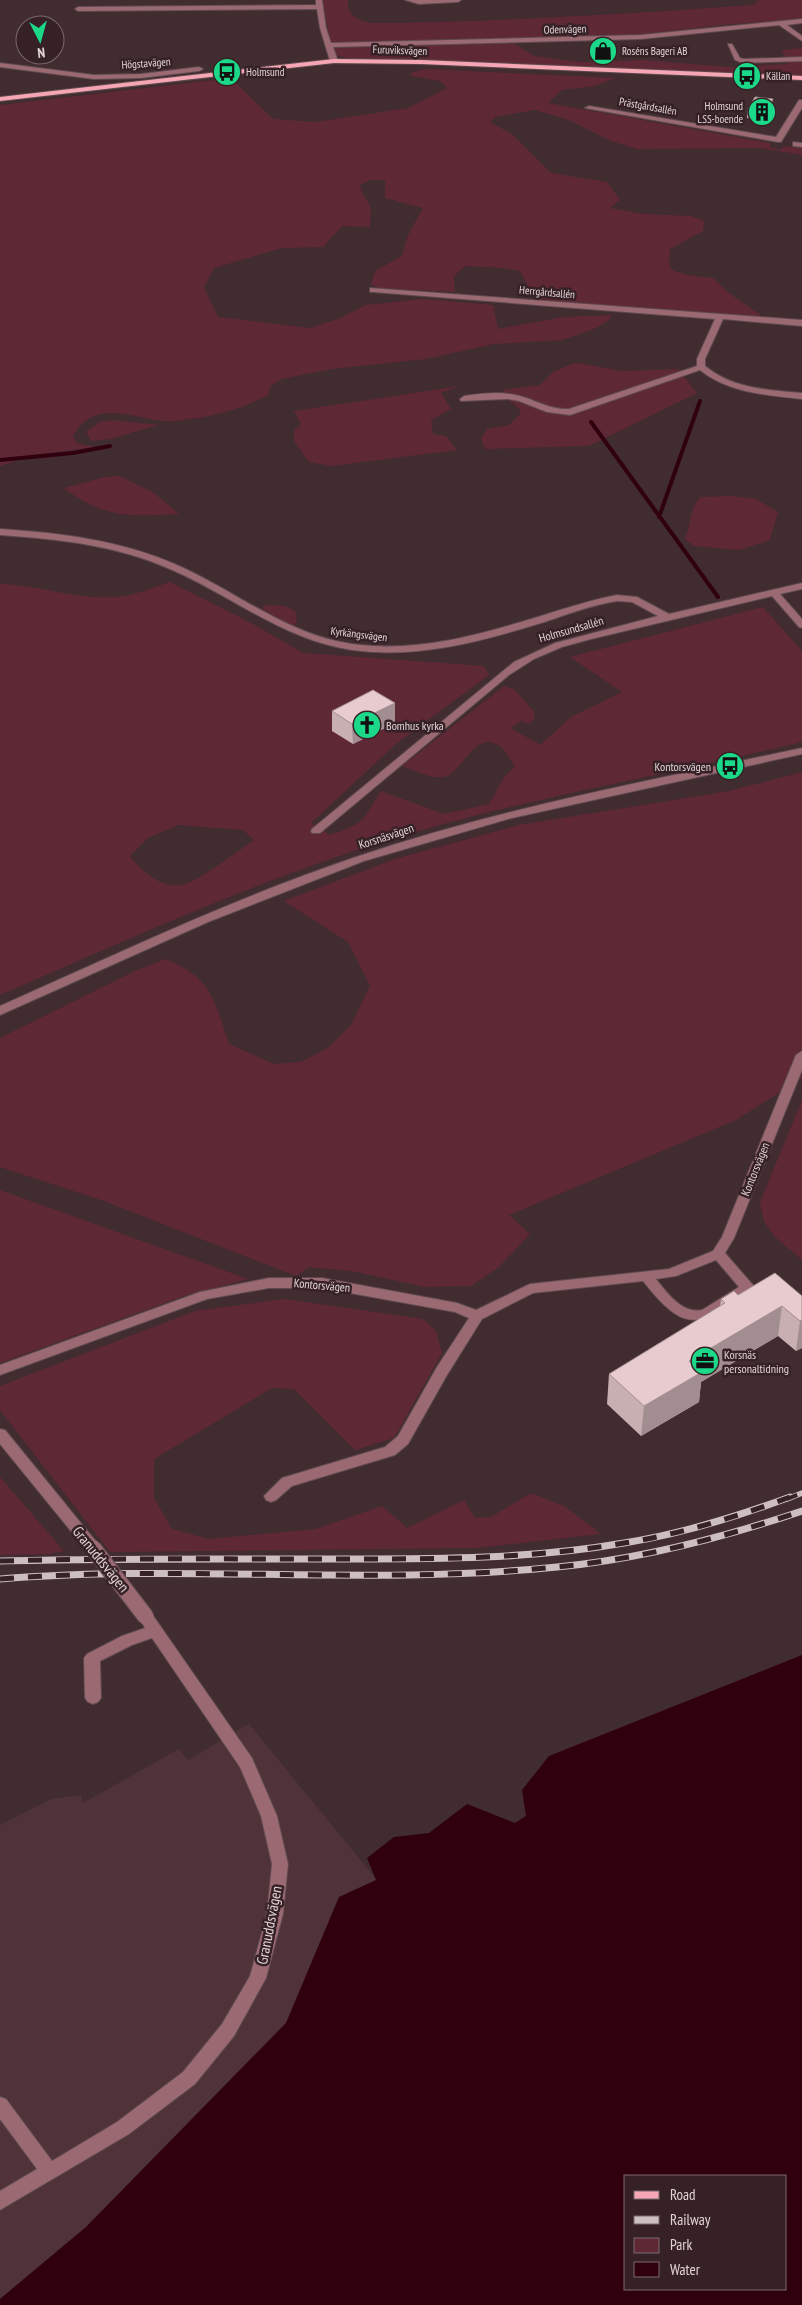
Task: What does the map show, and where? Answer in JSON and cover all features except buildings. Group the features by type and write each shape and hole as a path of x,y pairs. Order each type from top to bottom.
{"main road":[{"name":"Furuviksvägen","path":"0,100 334,61 412,62 802,78"}],"street":[{"path":"408,0 419,2 458,0"},
{"path":"78,9 320,4 334,61"},
{"name":"Odenvägen","path":"329,45 642,37 802,21"},
{"path":"780,23 802,39"},
{"path":"730,45 737,59 743,61 802,60"},
{"name":"Högstavägen","path":"0,65 94,77 141,76 199,69"},
{"path":"94,77 99,88"},
{"name":"Prästgårdsallén","path":"589,108 778,140 802,102"},
{"name":"Herrgårdsallén","path":"373,290 802,323"},
{"path":"701,368 702,359 720,317"},
{"path":"701,368 720,381 758,390 802,396"},
{"path":"464,399 494,395 508,396 521,399 554,413 570,412 701,368"},
{"name":"Kyrkängsvägen","path":"0,532 59,538 120,550 155,560 200,580 296,633 317,640 352,647 412,650 451,645 617,598 634,599 666,616"},
{"name":"Holmsundsallén","path":"316,831 519,662 538,652 560,644 666,616 802,586"},
{"path":"774,593 802,625"},
{"name":"Korsnäsvägen","path":"0,1011 210,917 317,874 397,847 525,811 802,751"},
{"name":"Kontorsvägen","path":"718,1254 728,1238 802,1055"},
{"path":"271,1496 287,1482 390,1451 403,1440 450,1356 477,1316 530,1289 671,1273 718,1254 748,1288 703,1315 684,1314 657,1290 647,1277"},
{"name":"Kontorsvägen","path":"0,1370 205,1295 269,1283 322,1282 448,1306 477,1316"},
{"name":"Granuddsvägen","path":"0,1434 146,1617 246,1763 269,1816 280,1864 275,1914 258,1978 228,2030 188,2078 123,2128 48,2170 0,2201"},
{"path":"93,1698 92,1658 127,1640 156,1631"},
{"path":"0,2105 48,2170"}],"shaded area":[{"path":"249,1724 377,1880 339,1897 286,2023 86,2227 0,2299 0,1825 51,1799 81,1795 83,1803 179,1749 188,1760"}],"green space":[{"path":"322,0 348,0 349,10 354,16 371,23 466,21 609,14 753,5 759,0 802,0 802,19 721,25 632,36 331,43"},
{"path":"453,43 515,44 534,56 579,62 642,60 730,67 788,64 782,50 802,48 802,75 578,69 426,60 355,59 337,56 334,47"},
{"path":"425,69 616,78 595,86 562,90 548,103 770,143 770,147 780,150 784,146 802,148 802,155 761,148 637,149 611,141 569,120 535,110 495,117 490,122 512,134 551,173 607,182 620,200 610,208 644,214 691,216 704,221 703,231 670,249 669,265 674,271 713,278 729,293 766,319 535,300 520,271 503,268 465,266 454,276 455,292 379,288 371,285 375,271 402,256 408,235 423,208 385,198 385,180 370,180 360,185 371,208 370,227 342,226 323,247 282,248 214,268 204,287 218,317 310,328 338,319 366,305 423,299 493,305 498,329 564,317 612,315 610,319 596,328 563,340 494,344 426,359 332,369 281,379 271,386 268,395 258,400 235,409 199,418 162,421 107,413 94,416 83,423 73,436 77,443 95,447 35,455 0,466 0,105 231,78 273,119 316,122 408,108 447,88 440,81 411,76 411,73"},
{"path":"579,363 621,371 678,369 697,393 589,446 485,449 481,438 487,429 509,425 520,414 520,409 509,400 503,390 540,385 553,372"},
{"path":"461,386 441,393 451,409 431,420 433,434 446,436 457,450 331,466 309,462 294,441 294,431 301,424 294,411"},
{"path":"112,420 159,425 110,439 91,441 87,431 100,422"},
{"path":"119,476 154,493 179,514 132,515 118,513 92,505 64,488 105,477"},
{"path":"731,496 756,499 778,512 770,540 739,550 694,546 685,539 692,512 700,497"},
{"path":"170,582 253,624 303,653 484,666 489,675 397,743 311,823 330,835 351,827 362,820 381,791 444,814 489,804 505,776 515,767 504,750 493,743 484,743 477,747 457,768 443,777 427,775 402,766 504,686 515,690 535,713 534,719 529,724 521,721 511,728 540,745 571,717 622,692 570,657 763,607 802,651 802,742 489,812 385,841 239,893 0,995 0,584 91,597 107,597 134,594","holes":["178,825 243,830 254,840 207,873 181,885 166,884 159,881 146,873 130,856 148,838"]},
{"path":"264,605 285,606 295,611 297,620 294,627 262,609"},
{"path":"802,772 802,1078 736,1120 509,1215 530,1234 499,1267 471,1286 425,1287 351,1271 309,1267 296,1276 104,1201 0,1167 0,1038 137,970 166,959 182,967 203,983 210,992 229,1044 274,1064 301,1062 328,1048 351,1025 370,986 348,942 284,901 395,859 519,825 729,791"},
{"path":"802,1100 802,1260 775,1237 764,1222 760,1202"},
{"path":"0,1190 248,1279 187,1295 0,1363"},
{"path":"284,1299 423,1319 436,1331 442,1353 394,1438 355,1450 294,1389 272,1388 154,1459 154,1498 172,1529 209,1539 316,1529 382,1506 407,1528 464,1500 475,1518 491,1517 531,1493 564,1506 601,1534 476,1548 110,1552 0,1410 0,1386 195,1311"},
{"path":"0,1477 64,1551 49,1554 0,1555"}],"water":[{"path":"802,1655 802,2305 0,2305 0,2299 86,2227 286,2023 339,1897 376,1880 367,1858 394,1837 429,1833 467,1804 515,1823 526,1816 522,1790 549,1756"}],"waterway":[{"path":"659,516 700,401"},
{"path":"591,422 659,516"},
{"path":"0,460 73,453 110,446"},
{"path":"659,516 718,597"}],"railway":[{"path":"787,1499 802,1493"},
{"path":"0,1561 366,1559 514,1556 587,1549 666,1535 729,1518 790,1497"},
{"path":"0,1579 139,1573 418,1575 557,1567 619,1559 681,1546 742,1530 802,1511"}],"place":[{"name":"Roséns Bageri AB","path":"603,51"},
{"name":"Holmsund","path":"227,72"},
{"name":"Källan","path":"747,76"},
{"name":"Holmsund LSS-boende","path":"762,112"},
{"name":"Bomhus kyrka","path":"367,725"},
{"name":"Kontorsvägen","path":"730,766"},
{"name":"Korsnäs personaltidning","path":"705,1361"}]}
